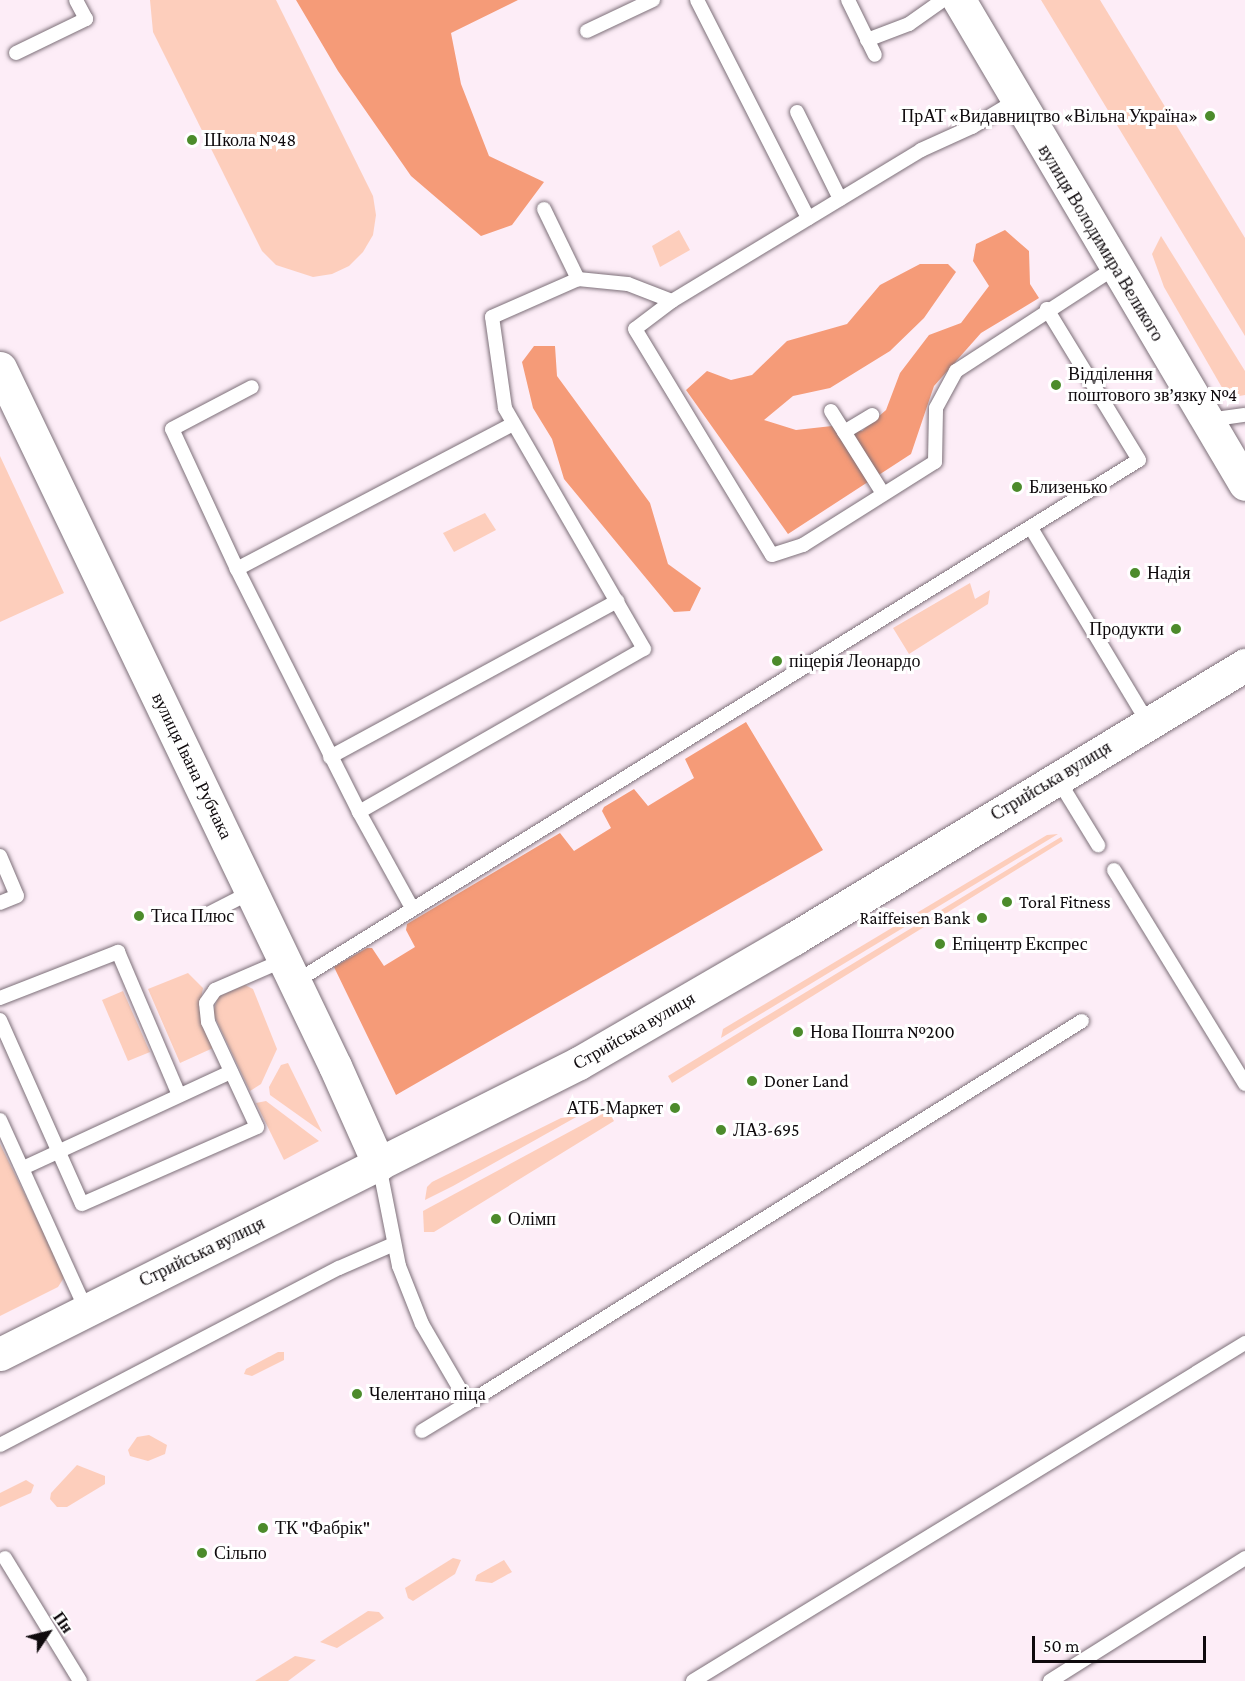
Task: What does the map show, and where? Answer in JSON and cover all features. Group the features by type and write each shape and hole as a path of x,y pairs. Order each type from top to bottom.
{"main road":[{"name":"вулиця Володимира Великого","path":"959,0 1207,421 1241,467"},
{"name":"вулиця Івана Рубчака","path":"0,368 252,891 379,1165"},
{"name":"Стрийська вулиця","path":"0,1354 379,1165 645,1026 1245,665"}],"lane":[{"path":"16,53 86,19 76,0"},
{"path":"587,31 653,0"},
{"path":"697,0 808,218"},
{"path":"848,0 875,55"},
{"path":"867,40 909,24 943,0"},
{"path":"1017,100 972,127 921,150 672,301 634,329 772,555 803,544 882,492 935,462 936,408 956,371 1047,309 1116,267"},
{"path":"797,112 840,199"},
{"path":"544,209 578,279"},
{"path":"359,812 644,649 504,408 497,373 492,317 578,279 628,284 672,301"},
{"path":"0,1020 82,1204 256,1127 208,1022 206,1003 215,990 290,971 412,908 1139,460 1047,309"},
{"path":"252,387 172,429 237,569 330,757 412,908"},
{"path":"831,411 882,492"},
{"path":"844,432 872,415"},
{"path":"1207,421 1245,415"},
{"path":"237,569 513,424"},
{"path":"1031,528 1148,723"},
{"path":"330,757 617,601"},
{"path":"1057,778 1098,846"},
{"path":"0,856 17,896 0,903"},
{"path":"1114,870 1245,1084"},
{"path":"208,914 252,891"},
{"path":"0,998 118,952 179,1095"},
{"path":"422,1431 1082,1021"},
{"path":"23,1168 231,1072"},
{"path":"0,1120 86,1310"},
{"path":"379,1165 399,1266 422,1324 468,1403"},
{"path":"0,1446 339,1268 394,1244"},
{"path":"693,1681 1245,1343"},
{"path":"5,1558 80,1681"},
{"path":"1050,1681 1245,1558"}],"shaded area":[{"path":"150,0 276,0 373,196 376,215 373,235 363,252 349,266 332,274 313,277 276,265 262,251 153,32"},
{"path":"296,0 518,0 451,33 461,84 489,156 544,182 512,225 481,236 411,176 338,71"},
{"path":"1041,0 1100,0 1245,238 1245,336"},
{"path":"679,230 690,250 660,267 652,246"},
{"path":"1005,230 1029,251 1030,284 1039,298 981,333 934,386 911,454 788,534 686,390 707,371 731,380 752,375 787,341 847,324 880,285 920,264 948,264 956,272 924,318 890,351 830,388 793,396 764,420 796,430 832,426 862,431 886,410 900,373 929,335 961,323 989,286 973,261 976,244"},
{"path":"1161,236 1245,371 1245,395 1228,398 1164,287 1152,254"},
{"path":"534,346 555,346 557,376 650,503 668,564 701,588 690,611 674,612 564,479 552,439 533,408 522,362"},
{"path":"0,456 64,593 0,622"},
{"path":"485,513 496,530 454,552 443,533"},
{"path":"970,583 975,599 990,590 988,604 909,654 893,628"},
{"path":"746,722 823,850 396,1095 334,967 367,948 372,948 384,966 415,947 406,930 407,924 560,833 574,851 611,828 602,811 604,807 634,789 648,806 694,778 685,759"},
{"path":"1058,834 721,1038 723,1029 1047,835"},
{"path":"1061,837 1063,841 672,1083 668,1076"},
{"path":"188,973 203,988 199,1009 213,1048 180,1063 148,989"},
{"path":"245,985 253,989 277,1049 261,1084 250,1091 213,1013 218,997"},
{"path":"123,991 150,1052 128,1061 102,1000"},
{"path":"288,1063 322,1132 270,1095 269,1087 281,1065"},
{"path":"266,1101 319,1141 284,1160 256,1103"},
{"path":"608,1111 614,1121 434,1232 424,1232 423,1211"},
{"path":"578,1116 425,1200 427,1187 432,1182 561,1118"},
{"path":"0,1144 65,1276 58,1287 0,1316"},
{"path":"278,1352 284,1352 284,1360 252,1376 244,1374 246,1369"},
{"path":"149,1435 167,1445 165,1454 148,1461 130,1456 128,1450 137,1437"},
{"path":"77,1465 105,1476 105,1484 67,1507 57,1507 50,1499 51,1493"},
{"path":"26,1480 34,1485 31,1493 0,1507 0,1493"},
{"path":"453,1558 461,1560 455,1574 413,1601 408,1598 405,1588"},
{"path":"504,1560 512,1572 492,1583 475,1581 477,1575"},
{"path":"368,1611 379,1612 384,1618 337,1648 320,1642"},
{"path":"295,1656 316,1660 288,1681 255,1681"}],"place":[{"name":"ПрАТ «Видавництво «Вільна Україна»","path":"1210,116"},
{"name":"Школа №48","path":"192,140"},
{"name":"Відділення поштового зв’язку №4","path":"1056,385"},
{"name":"Близенько","path":"1017,487"},
{"name":"Надія","path":"1135,573"},
{"name":"Продукти","path":"1176,629"},
{"name":"піцерія Леонардо","path":"777,661"},
{"name":"Toral Fitness","path":"1007,902"},
{"name":"Тиса Плюс","path":"139,916"},
{"name":"Raiffeisen Bank","path":"982,918"},
{"name":"Епіцентр Експрес","path":"940,944"},
{"name":"Нова Пошта №200","path":"798,1032"},
{"name":"Doner Land","path":"752,1081"},
{"name":"АТБ-Маркет","path":"675,1108"},
{"name":"ЛАЗ-695","path":"721,1130"},
{"name":"Олімп","path":"496,1219"},
{"name":"Челентано піца","path":"357,1394"},
{"name":"ТК \"Фабрік\"","path":"263,1528"},
{"name":"Сільпо","path":"202,1553"}]}
